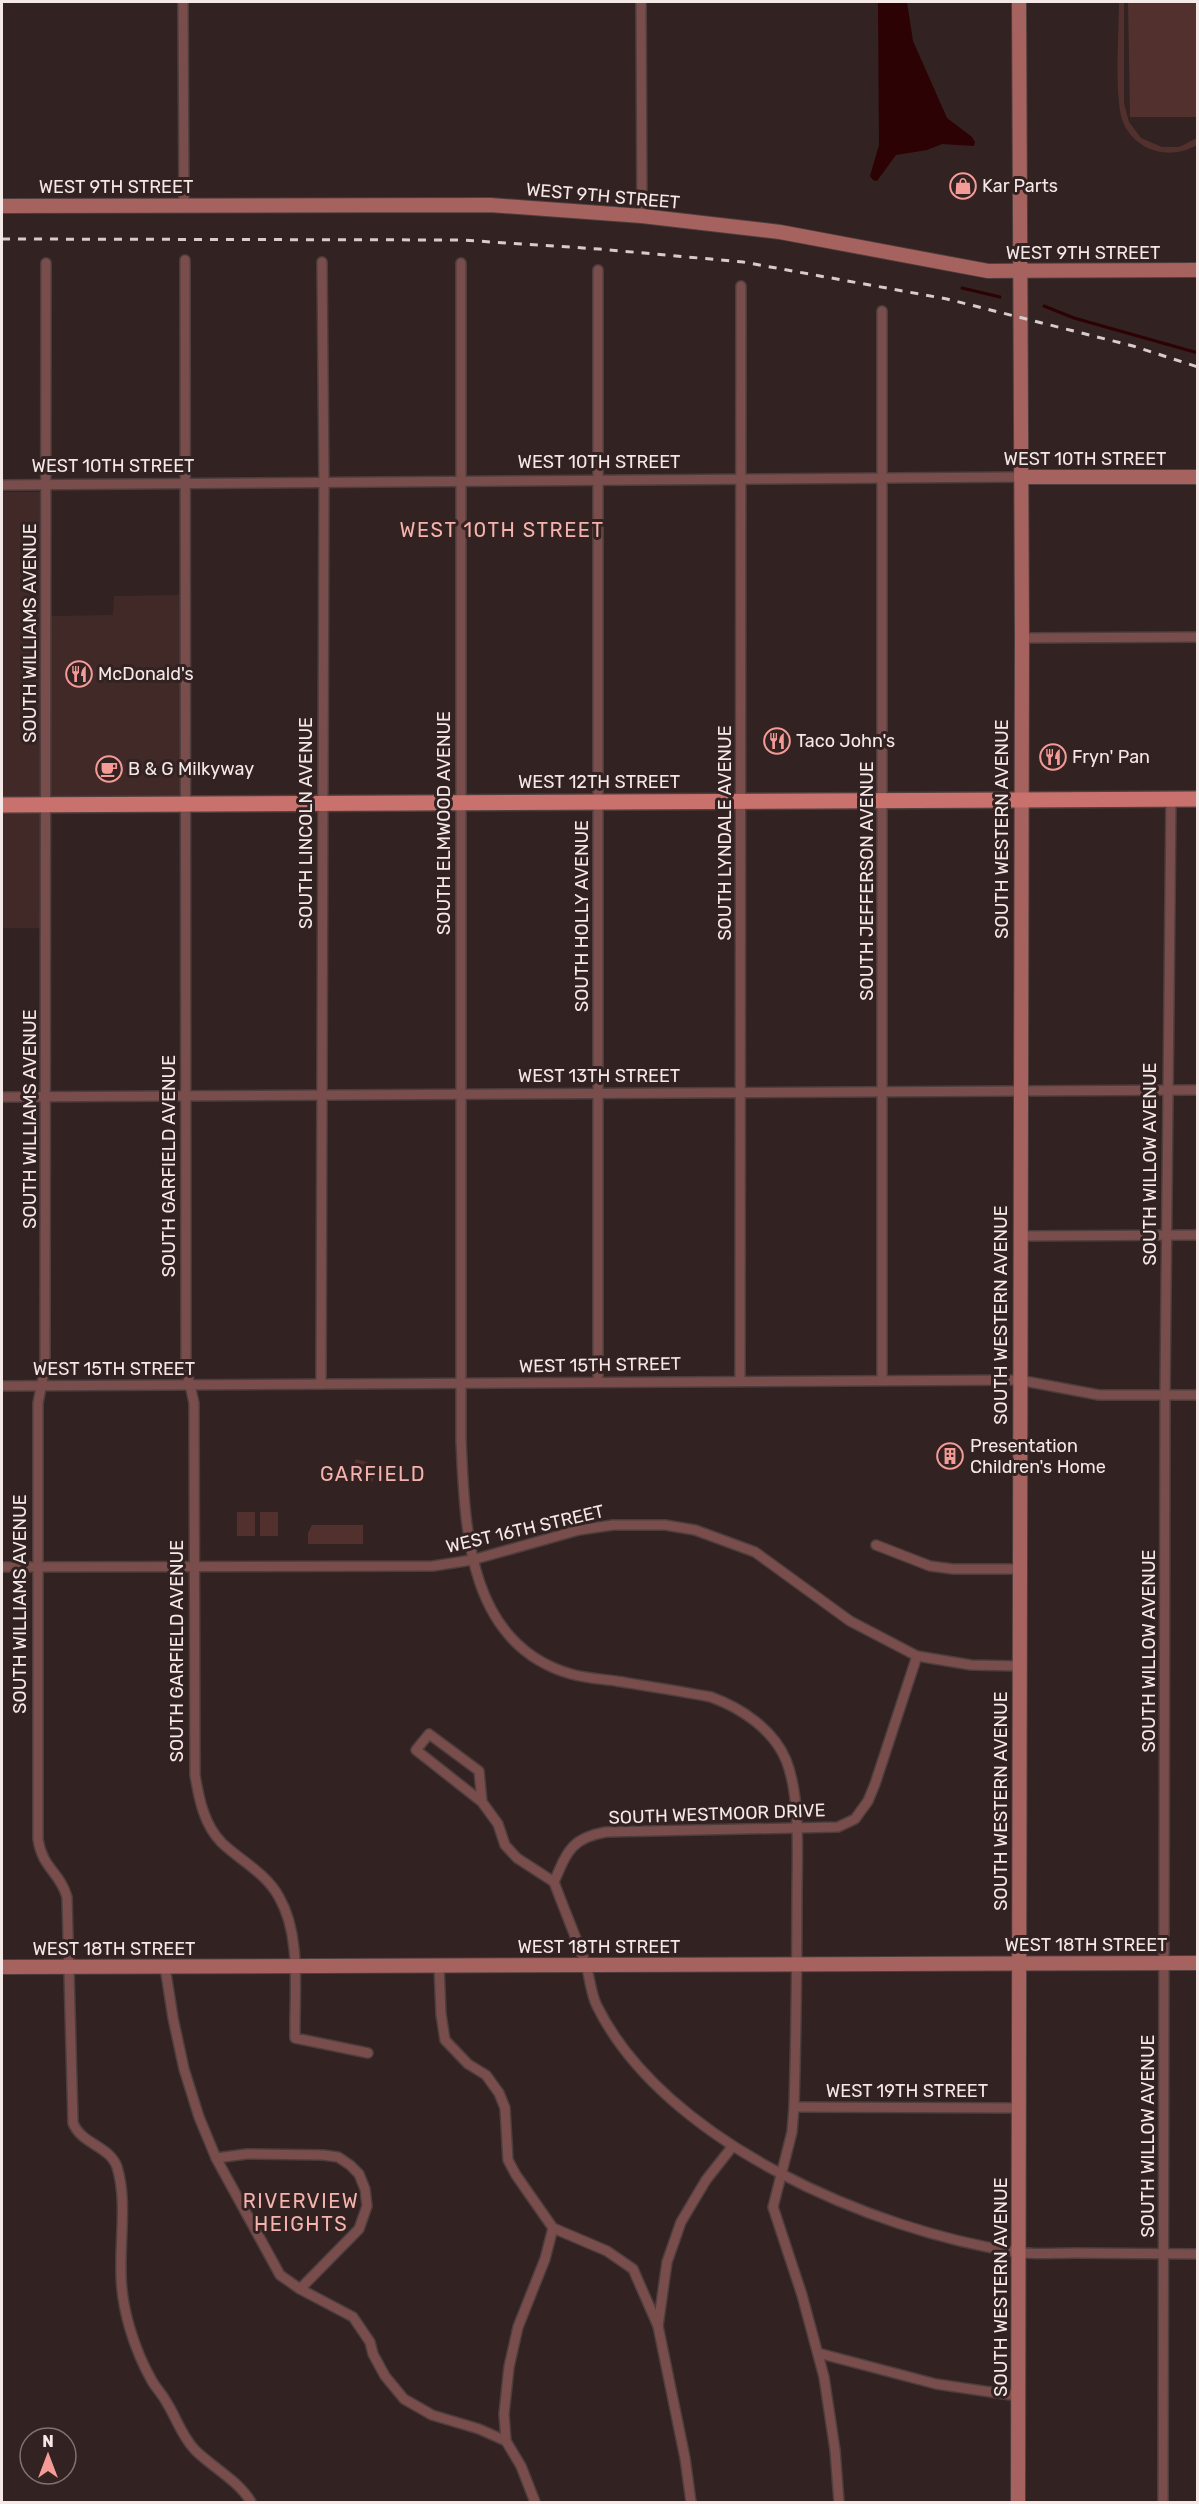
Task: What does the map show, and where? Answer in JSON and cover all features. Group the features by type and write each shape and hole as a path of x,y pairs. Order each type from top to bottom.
{"main road":[{"name":"WEST 12TH STREET","path":"2,805 1197,799"}],"street":[{"path":"183,2 184,205"},
{"path":"641,2 642,216"},
{"name":"SOUTH WESTERN AVENUE","path":"1018,2502 1019,1091 1022,638 1019,2"},
{"name":"WEST 9TH STREET","path":"2,206 490,205 642,216 780,232 988,271 1197,270"},
{"name":"SOUTH GARFIELD AVENUE","path":"185,260 186,1367 194,1403 195,1775 198,1796 209,1824 222,1842 263,1877 279,1895 291,1924 295,2038 368,2053"},
{"name":"SOUTH LINCOLN AVENUE","path":"321,1384 324,482 322,262"},
{"name":"SOUTH WILLIAMS AVENUE","path":"46,263 47,1097 45,1367 38,1403 36,1567 38,1839 44,1861 60,1880 67,1897 70,1966"},
{"name":"SOUTH ELMWOOD AVENUE","path":"460,263 461,1383 464,1498 472,1560 491,1613 519,1648 544,1663 571,1674 711,1696 728,1703 750,1717 768,1734 785,1757 791,1773 797,1829 797,1964"},
{"name":"SOUTH HOLLY AVENUE","path":"598,270 598,1382"},
{"name":"SOUTH LYNDALE AVENUE","path":"740,1381 741,286"},
{"name":"SOUTH JEFFERSON AVENUE","path":"882,310 884,800 882,1380"},
{"name":"WEST 10TH STREET","path":"2,485 1197,477"},
{"path":"1022,638 1197,637"},
{"name":"SOUTH WILLOW AVENUE","path":"1163,2502 1165,1395 1171,799"},
{"name":"WEST 13TH STREET","path":"2,1097 1197,1090"},
{"path":"1020,1236 1197,1235"},
{"name":"WEST 15TH STREET","path":"2,1386 1019,1380 1099,1395 1197,1395"},
{"name":"WEST 16TH STREET","path":"2,1567 433,1566 472,1560 579,1530 613,1525 665,1525 695,1530 755,1551 850,1621 917,1656 971,1665 1019,1666"},
{"path":"876,1545 930,1566 952,1569 1019,1569"},
{"name":"SOUTH WESTMOOR DRIVE","path":"554,1882 566,1854 579,1841 591,1835 606,1832 838,1827 855,1819 868,1801 917,1656"},
{"path":"482,1802 479,1771 429,1734 416,1750 482,1802 498,1824 505,1845 517,1858 554,1882 586,1965 589,1985 596,2005 627,2052 652,2081 732,2147 837,2200 903,2225 972,2244 1019,2253 1197,2254"},
{"name":"WEST 18TH STREET","path":"2,1967 1197,1963"},
{"path":"797,1964 792,2132 773,2207 818,2353 835,2450 839,2502"},
{"path":"70,1966 73,2123 79,2135 112,2157 118,2169 121,2204 120,2275 131,2330 152,2381 168,2404 181,2433 202,2457 231,2481 251,2502"},
{"path":"439,1966 441,2014 446,2040 468,2064 486,2075 500,2093 505,2108 508,2160 529,2196 553,2228 607,2251 633,2269 658,2326 692,2502"},
{"path":"165,1967 172,2018 199,2117 216,2158 280,2275 300,2289 353,2317 370,2342 373,2354 385,2376 404,2399 432,2415 479,2429 506,2441"},
{"name":"WEST 19TH STREET","path":"794,2107 1019,2108"},
{"path":"658,2326 667,2262 681,2222 706,2180 732,2147"},
{"path":"216,2158 247,2154 323,2155 338,2157 359,2174 365,2189 367,2206 359,2229 300,2289"},
{"path":"536,2502 521,2466 506,2441 504,2414 509,2367 518,2328 545,2259 553,2228"},
{"path":"818,2353 936,2384 1018,2397"}],"shaded area":[{"path":"878,2 907,2 913,41 947,118 972,137 975,142 974,146 942,144 927,150 896,155 877,181 870,176 879,145"},
{"path":"1119,2 1124,2 1124,103 1129,122 1141,138 1162,147 1179,147 1197,138 1197,145 1186,150 1159,152 1139,143 1125,127 1120,112 1119,98"},
{"path":"1128,2 1197,2 1197,117 1130,117"},
{"path":"2,492 41,492 41,797 2,797"},
{"path":"181,595 180,797 51,798 51,616 113,615 114,596"},
{"path":"41,811 42,928 2,928 2,812"},
{"path":"356,1459 380,1466 372,1482 350,1474"},
{"path":"237,1512 255,1512 255,1536 237,1536"},
{"path":"260,1512 278,1512 278,1536 260,1536"},
{"path":"312,1525 363,1525 363,1544 308,1544 308,1533"}],"waterway":[{"path":"962,288 1000,297"},
{"path":"1044,306 1074,318 1198,353"}],"railway":[{"path":"2,239 461,240 743,262 947,299 1133,346 1198,367"}],"place":[{"name":"Kar Parts","path":"963,186"},
{"name":"McDonald's","path":"79,674"},
{"name":"Taco John's","path":"777,741"},
{"name":"Fryn' Pan","path":"1053,757"},
{"name":"B & G Milkyway","path":"109,769"},
{"name":"Presentation Children's Home","path":"950,1456"}],"district":[{"name":"WEST 10TH STREET","path":"502,530"},
{"name":"GARFIELD","path":"373,1474"},
{"name":"RIVERVIEW HEIGHTS","path":"301,2212"}]}
